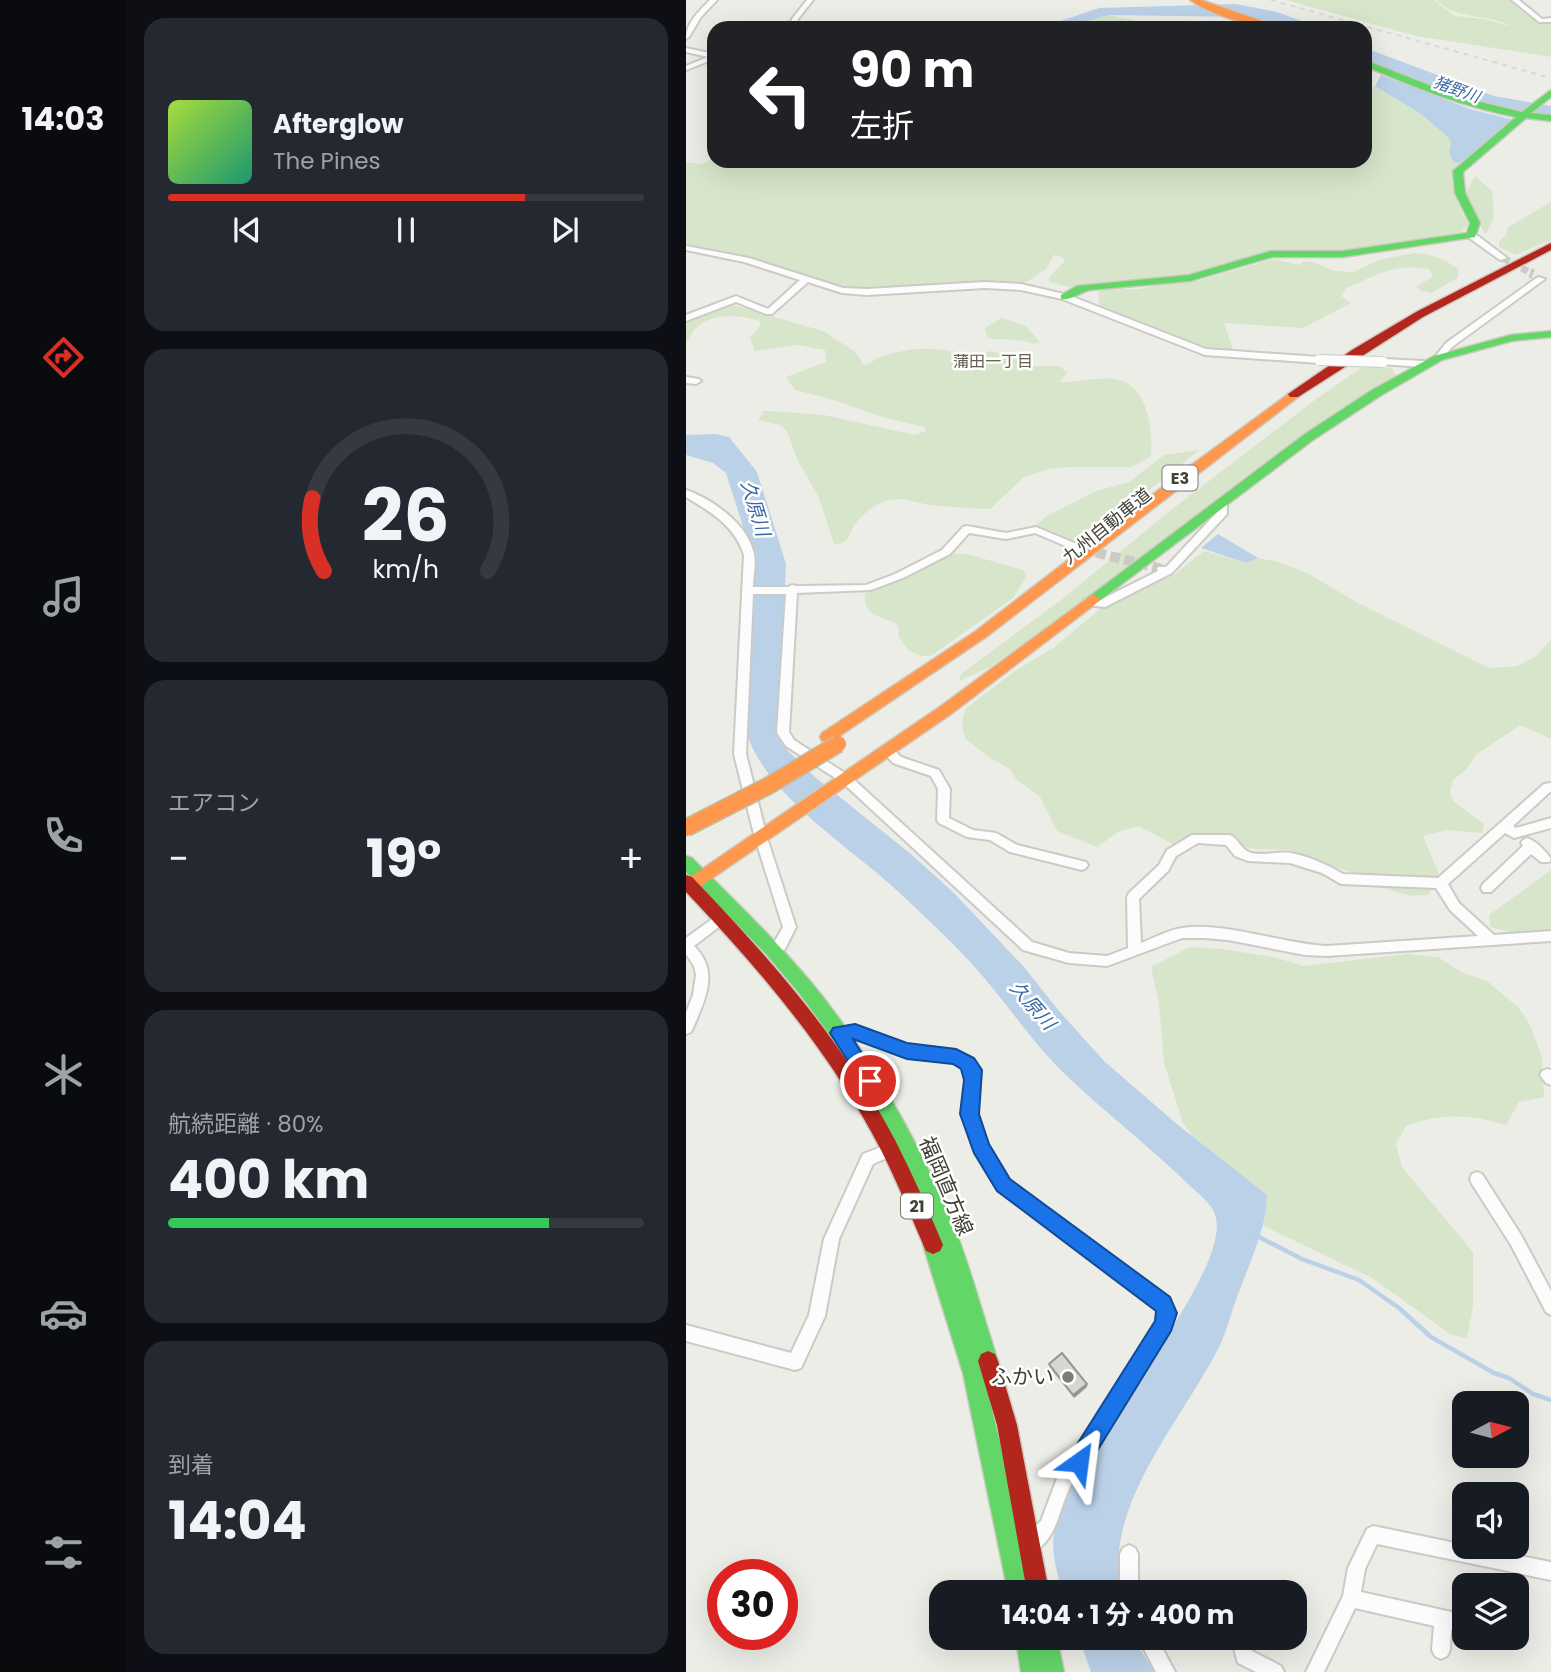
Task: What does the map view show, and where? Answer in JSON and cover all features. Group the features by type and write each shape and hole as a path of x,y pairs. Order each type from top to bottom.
{"main road":[{"path":"1200,3 1252,21"},
{"path":"1372,66 1456,98 1551,118"},
{"path":"1065,297 1077,289 1090,287 1189,278 1271,254 1343,254 1471,234 1475,223 1460,193 1458,171 1490,148 1518,122 1522,114 1546,97"},
{"name":"九州自動車道","path":"686,828 768,786 979,635 1233,437 1332,366 1433,304 1551,246"},
{"name":"九州自動車道","path":"686,814 832,740 982,648 1245,442 1342,372 1443,309 1551,255"},
{"path":"693,881 792,818 888,751 1003,668 1309,437 1403,377 1431,361 1511,338 1551,334"},
{"name":"福岡直方線","path":"686,862 693,881 773,950 839,1033 896,1125 941,1218 986,1353 1007,1424 1036,1580"},
{"name":"福岡直方線","path":"727,913 807,1016 864,1100 891,1149 942,1266 966,1340 999,1482 1016,1580"},
{"path":"1029,1650 1033,1672"},
{"path":"1048,1650 1052,1672"}],"street":[{"path":"686,37 698,16 713,0"},
{"path":"794,21 810,0"},
{"path":"1515,0 1541,21 1551,20"},
{"path":"686,15 698,16"},
{"path":"686,50 707,54"},
{"path":"686,68 707,59"},
{"path":"1471,234 1503,258"},
{"path":"686,248 740,258 824,286 855,292 999,285 1065,297 1205,352 1319,360 1431,361 1537,276 1551,283"},
{"path":"686,318 736,299 769,312 806,279"},
{"path":"1386,362 1397,367 1403,377"},
{"path":"686,493 733,524 742,534 749,555 752,591 740,754 761,838 790,927 780,945 773,950"},
{"path":"1089,602 1101,604 1165,570 1223,512 1222,501"},
{"path":"752,591 858,588 878,584 946,552 967,529 1006,536 1036,530 1075,547"},
{"path":"792,588 782,733 790,743 847,780 1028,946 1069,958 1107,961 1182,933 1228,934 1305,950 1327,951 1489,938 1551,936"},
{"path":"888,751 897,760 935,773 944,789 943,820 948,823 971,834 992,836 1014,849 1082,864"},
{"path":"1441,883 1548,787"},
{"path":"1517,833 1551,823"},
{"path":"1504,826 1517,833 1545,859"},
{"path":"1135,951 1133,897 1164,868 1171,853 1196,838 1230,840 1239,853 1252,858 1290,858 1326,870 1341,879 1357,882 1428,880 1441,883"},
{"path":"1487,888 1531,846"},
{"path":"1441,883 1447,900 1456,911 1472,920 1489,938"},
{"path":"686,1028 705,982 697,954 686,945 727,913"},
{"path":"839,1033 855,1031 907,1051 956,1056 967,1063 973,1070 970,1114 980,1147 1003,1185 1163,1304 1167,1313 1164,1324 1079,1462 1065,1479 1047,1527 1029,1545"},
{"path":"686,1334 795,1362 817,1316 832,1239 868,1159 891,1149"},
{"path":"1477,1179 1516,1240 1551,1307"},
{"path":"1315,1672 1351,1598 1357,1567 1373,1535 1551,1572"},
{"path":"1129,1554 1129,1580"},
{"path":"1351,1598 1452,1621"},
{"path":"1441,1650 1443,1619"},
{"path":"1154,1650 1166,1672"},
{"path":"1243,1650 1244,1657 1275,1672"}],"green space":[{"path":"1286,0 1434,0 1455,16 1484,19 1510,26 1492,19 1453,11 1436,0 1513,0 1541,23 1551,21 1551,57 1416,36 1372,24 1372,21 1362,21"},
{"path":"1109,15 1139,21 1087,21"},
{"path":"1375,86 1421,114 1449,138 1449,152 1453,162 1459,163 1455,170 1453,186 1468,224 1462,232 1332,253 1281,252 1198,275 1068,287 1049,282 1050,276 1065,261 1061,256 1054,255 1046,269 1019,285 1002,282 844,288 752,259 686,244 686,162 702,164 707,162 707,168 1372,168 1372,88"},
{"path":"1475,176 1492,191 1494,217 1487,233 1484,233 1466,193"},
{"path":"1551,202 1551,240 1515,255 1499,247 1499,241 1506,235 1508,227"},
{"path":"1414,253 1448,262 1458,269 1458,278 1431,293 1421,291 1416,286 1433,277 1429,269 1395,269 1346,288 1341,296 1351,303 1303,328 1224,323 1234,353 1201,345 1100,308 1098,290 1139,289 1198,281 1274,259 1300,265 1303,261 1313,262 1334,271 1353,272 1382,259"},
{"path":"730,304 826,332 857,354 863,365 883,356 916,349 950,351 971,359 990,351 1004,354 1030,352 1033,366 1060,366 1067,373 1059,382 1114,379 1125,382 1141,398 1146,409 1151,433 1151,456 1132,467 1048,469 1024,477 990,509 889,500 878,504 864,515 855,524 846,541 834,544 819,498 797,459 787,431 780,425 758,420 763,411 824,415 915,435 926,431 924,427 795,390 786,377 826,362 825,350 797,345 755,351 750,338 760,326 760,321 734,316 717,317 695,329 686,344 686,320"},
{"path":"1002,318 1026,326 1040,342 1033,344 987,338 985,328"},
{"path":"1381,366 1392,369 1396,375 1323,420 1029,642 990,667 959,681 961,674 1061,600 1171,510 1316,399 1361,368"},
{"path":"1199,450 1084,543 1077,543 1036,525 1047,516 1096,491 1129,482 1164,455"},
{"path":"1204,551 1246,563 1258,558 1279,562 1309,574 1358,603 1489,668 1517,666 1536,656 1551,640 1551,739 1520,725 1476,755 1466,770 1453,780 1450,792 1453,801 1484,824 1482,833 1447,830 1423,836 1439,874 1429,895 1411,896 1383,888 1361,876 1288,850 1255,849 1200,840 1172,844 1139,826 1118,832 1097,847 1057,831 1040,797 1016,779 1010,769 990,758 965,738 962,725 965,709 1015,671 1053,648 1117,595 1175,574"},
{"path":"948,553 967,554 1023,570 1027,576 1013,598 931,656 920,656 908,650 898,636 899,628 896,623 869,610 865,594"},
{"path":"1551,870 1551,943 1490,927 1489,915"},
{"path":"1190,947 1274,957 1303,966 1407,954 1438,957 1461,972 1487,981 1519,1008 1530,1025 1542,1057 1544,1097 1519,1102 1506,1125 1456,1116 1432,1119 1406,1126 1396,1144 1402,1167 1473,1252 1473,1306 1467,1339 1450,1334 1372,1278 1264,1226 1183,1123 1164,1063 1159,1004 1151,967"}],"water":[{"path":"1236,4 1277,12 1302,21 1260,21 1243,17 1109,15 1087,21 1061,21 1099,8"},
{"name":"猪野川","path":"1372,51 1494,96 1551,106 1551,116 1503,108 1433,87 1372,63"},
{"path":"1381,75 1470,109 1510,119 1503,131 1459,163 1453,162 1449,152 1449,138 1421,114 1375,86"},
{"name":"久原川","path":"716,434 729,437 757,472 786,564 777,734 783,746 815,777 912,855 954,893 1024,967 1104,1061 1178,1125 1267,1195 1252,1260 1222,1341 1149,1465 1134,1497 1123,1529 1118,1561 1120,1580 1060,1580 1053,1547 1054,1533 1065,1499 1087,1458 1178,1318 1202,1275 1215,1239 1214,1212 1206,1200 1174,1170 1068,1077 1042,1050 962,953 892,886 808,816 770,775 756,754 746,731 755,564 726,473 713,463 686,455 686,435"},
{"path":"1218,534 1258,558 1246,563 1201,548"},
{"path":"1083,1650 1140,1650 1154,1672 1091,1672"}],"building":[{"name":"ふかい","path":"1062,1353 1087,1384 1073,1395 1049,1364"}],"waterway":[{"path":"1257,1236 1302,1259 1359,1280 1399,1308 1431,1337 1494,1373 1509,1378 1533,1394 1551,1400"}],"tunnel":[{"path":"1503,258 1533,274 1530,273"},
{"path":"1082,549 1162,569"}],"railway":[{"path":"1271,0 1346,21"},
{"path":"1372,28 1551,78"}],"traffic: fast":[{"path":"1372,66 1433,91 1479,106 1551,118"},
{"path":"1065,297 1077,289 1090,287 1190,278 1271,254 1343,254 1471,235 1475,223 1460,193 1458,171 1551,93"},
{"path":"1093,599 1309,437 1376,393 1438,358 1511,338 1551,334"},
{"path":"686,862 773,950 806,989 858,1061 918,1169 941,1218 988,1361"},
{"path":"933,1245 973,1373 1017,1580"},
{"path":"1029,1650 1033,1672"},
{"path":"1048,1650 1052,1672"}],"traffic: slow":[{"path":"1194,0 1252,21"},
{"path":"827,737 981,634 1294,394"},
{"path":"692,884 946,710 1093,599"},
{"path":"686,828 768,786 838,744"}],"traffic: jam":[{"path":"1294,394 1356,352 1420,314 1551,246"},
{"path":"686,881 762,964 829,1050 887,1142 933,1245"},
{"path":"988,1361 1007,1425 1036,1580"}],"place":[{"name":"ふかい","path":"1068,1377"}],"district":[{"name":"蒲田一丁目","path":"993,361"}],"route":[{"path":"870,1081 839,1033 855,1031 907,1051 956,1056 967,1063 973,1070 970,1114 980,1147 1003,1185 1163,1304 1167,1313 1164,1324 1079,1462"}]}
